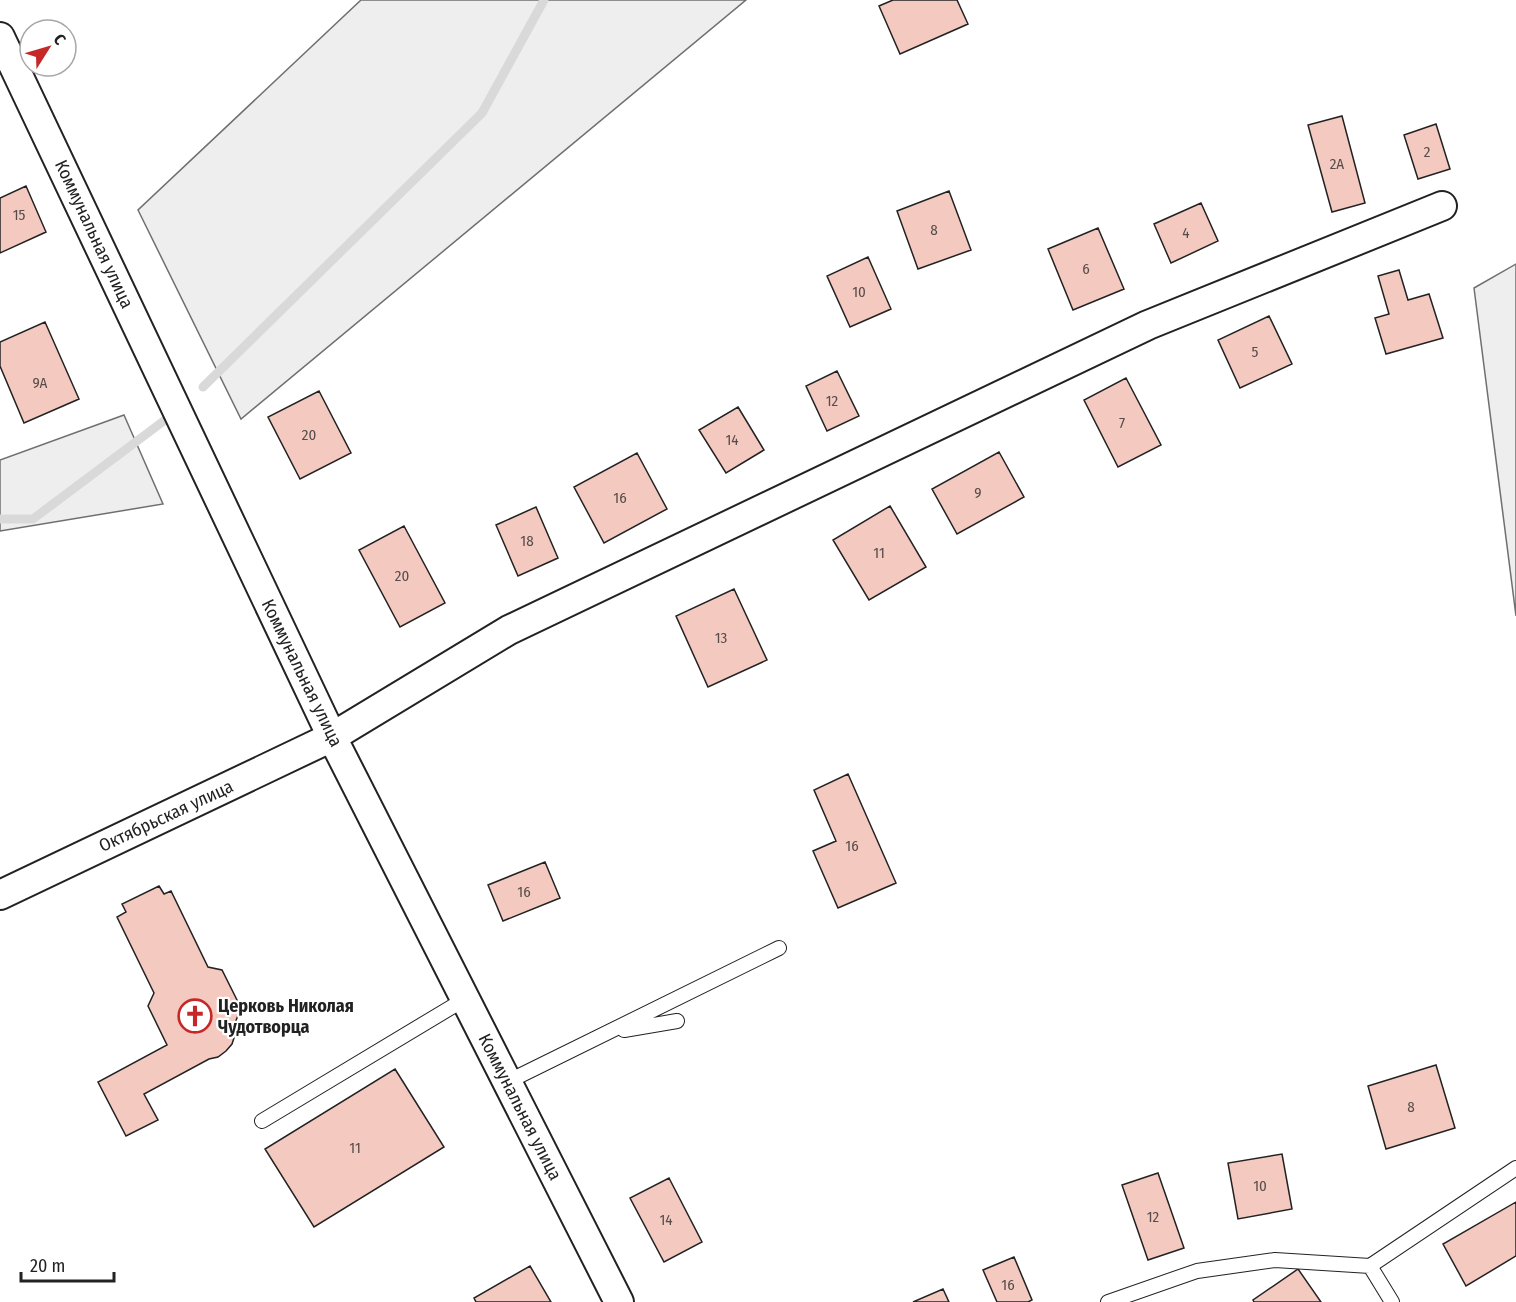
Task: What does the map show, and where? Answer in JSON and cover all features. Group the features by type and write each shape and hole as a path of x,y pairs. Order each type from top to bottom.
{"street":[{"name":"Коммунальная улица","path":"0,37 332,737 619,1302"},
{"name":"Октябрьская улица","path":"0,895 332,737 509,630 1148,325 1442,206"}],"lane":[{"path":"507,1082 779,948"},
{"path":"262,1121 465,999"},
{"path":"607,1033 677,1021"},
{"path":"1108,1302 1197,1271 1275,1260 1370,1266 1516,1168"},
{"path":"1370,1266 1392,1302"}],"shaded area":[{"path":"361,0 746,0 241,419 138,210"},
{"path":"1516,264 1516,616 1474,288"},
{"path":"124,415 163,504 0,531 0,460"}],"building":[{"path":"893,0 957,0 968,24 900,54 879,6"},
{"path":"1342,116 1365,203 1332,212 1308,125"},
{"path":"1436,124 1450,169 1418,179 1404,135"},
{"path":"26,186 46,232 0,253 0,198"},
{"path":"949,191 971,250 918,269 897,211"},
{"path":"1201,203 1218,241 1171,263 1154,224"},
{"path":"1098,228 1124,289 1073,310 1048,249"},
{"path":"868,257 891,309 850,327 827,276"},
{"path":"1399,270 1408,300 1429,294 1443,338 1386,354 1375,318 1389,314 1378,276"},
{"path":"1269,316 1292,364 1240,388 1218,340"},
{"path":"45,322 79,399 24,423 0,366 0,342"},
{"path":"837,371 859,416 827,431 806,386"},
{"path":"1126,378 1161,445 1118,467 1084,400"},
{"path":"319,391 351,453 300,479 268,417"},
{"path":"738,407 764,450 726,473 699,430"},
{"path":"999,452 1024,497 957,534 932,489"},
{"path":"637,453 667,509 604,543 574,487"},
{"path":"890,506 926,567 869,600 833,540"},
{"path":"536,507 558,558 518,576 496,525"},
{"path":"404,526 445,603 400,627 359,550"},
{"path":"734,589 767,660 708,687 676,616"},
{"path":"848,774 896,883 838,908 813,851 836,841 814,790"},
{"path":"545,862 560,898 503,921 488,885"},
{"name":"Церковь Николая Чудотворца","path":"159,886 164,894 171,891 208,967 222,970 241,1008 235,1023 232,1044 226,1051 144,1094 158,1120 126,1136 98,1082 167,1045 148,1006 154,993 117,917 126,912 122,904"},
{"path":"1436,1065 1455,1128 1386,1149 1368,1086"},
{"path":"395,1069 444,1147 314,1227 265,1149"},
{"path":"1282,1154 1292,1209 1238,1219 1228,1163"},
{"path":"1158,1173 1184,1248 1148,1260 1122,1185"},
{"path":"669,1178 702,1242 664,1262 630,1198"},
{"path":"1516,1202 1516,1256 1466,1286 1443,1244"},
{"path":"1014,1257 1032,1300 997,1302 983,1270"},
{"path":"530,1266 551,1302 476,1302 474,1298"},
{"path":"1298,1269 1321,1302 1254,1302 1253,1300"},
{"path":"943,1289 949,1302 913,1302"}],"waterway":[{"path":"203,387 482,113 544,0"},
{"path":"0,519 33,519 165,420"}],"place":[{"name":"Церковь Николая Чудотворца","path":"195,1016"}]}
